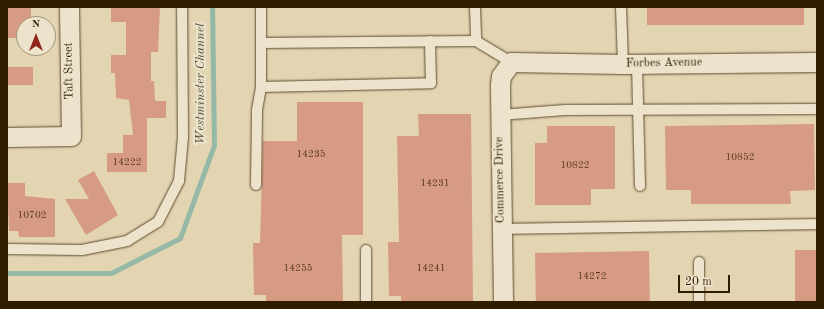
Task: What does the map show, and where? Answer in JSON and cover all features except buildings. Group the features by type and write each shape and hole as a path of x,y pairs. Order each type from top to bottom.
{"street":[{"name":"Taft Street","path":"7,136 71,136 69,7"},
{"name":"Forbes Avenue","path":"511,62 630,64 817,62"},
{"name":"Commerce Drive","path":"503,302 500,115 501,76 511,62"}],"lane":[{"path":"7,249 82,250 128,241 158,222 179,181 183,137 182,7"},
{"path":"256,186 257,110 261,87 261,7"},
{"path":"475,7 476,41"},
{"path":"621,7 638,110 640,186"},
{"path":"261,44 476,41 511,62"},
{"path":"261,87 431,83 430,42"},
{"path":"500,115 565,110 817,109"},
{"path":"502,229 817,224"},
{"path":"366,250 366,302"},
{"path":"699,262 699,302"}],"waterway":[{"name":"Westminster Channel","path":"7,273 111,273 180,238 214,145 212,7"}]}
